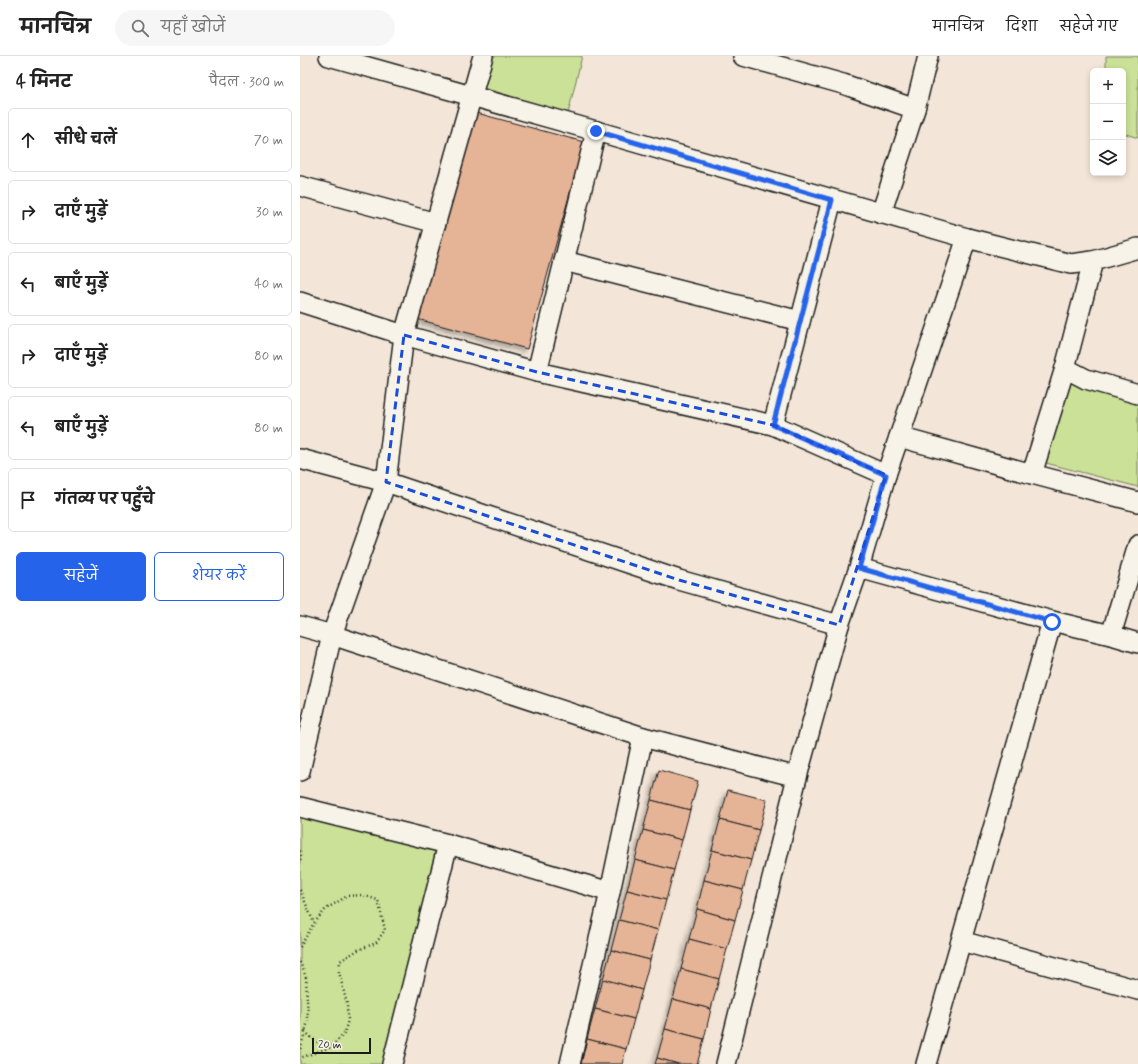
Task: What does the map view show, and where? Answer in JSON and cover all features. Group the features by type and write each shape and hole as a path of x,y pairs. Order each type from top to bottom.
{"street":[{"path":"330,56 596,131 881,214 967,238 1071,264 1093,261 1138,248"},
{"path":"300,771 332,635 386,482 404,335 484,56"},
{"path":"743,56 843,84 915,109"},
{"path":"881,214 915,109 928,56"},
{"path":"536,372 596,131"},
{"path":"300,186 436,223"},
{"path":"773,425 832,200"},
{"path":"726,1064 797,777 839,625 859,568 886,475 967,238"},
{"path":"564,261 800,321"},
{"path":"1032,474 1065,368 1093,261"},
{"path":"300,302 404,335 536,372 773,425 886,475"},
{"path":"1065,368 1086,379 1138,394"},
{"path":"899,437 1138,502"},
{"path":"300,459 386,482 679,580 839,625"},
{"path":"1111,635 1138,545"},
{"path":"859,568 1052,622 1111,635 1138,644"},
{"path":"926,1064 1052,622"},
{"path":"300,626 332,635 643,738 797,777"},
{"path":"570,1064 610,892 643,738"},
{"path":"300,807 448,844 610,892"},
{"path":"392,1064 448,844"},
{"path":"960,941 1138,990"}],"path":[{"path":"300,851 302,856 300,862"},
{"path":"300,890 314,923"},
{"path":"300,947 314,923 326,909 347,896 362,895 378,900 385,930 376,943 358,950 340,961 338,972 347,1004 348,1020 344,1034 330,1047 300,1058"},
{"path":"300,962 306,977 308,1021 300,1050"},
{"path":"306,1031 311,1039 318,1044 330,1047"}],"highlighted area":[{"path":"404,335 537,372 773,425 886,475 839,625 679,580 386,482"}],"green space":[{"path":"483,56 582,56 566,122 471,100"},
{"path":"1106,56 1138,56 1138,138 1126,134 1126,68 1106,68"},
{"path":"1068,378 1138,398 1138,487 1042,462"},
{"path":"300,807 448,844 392,1064 300,1064"}],"building":[{"path":"473,112 584,142 527,349 417,319"},
{"path":"659,770 698,781 690,810 651,800"},
{"path":"728,790 767,800 759,830 720,820"},
{"path":"651,800 690,810 682,840 643,830"},
{"path":"720,820 759,830 751,860 712,850"},
{"path":"643,830 682,840 674,870 635,860"},
{"path":"712,850 751,860 743,890 704,880"},
{"path":"635,860 674,870 666,900 627,890"},
{"path":"704,880 743,890 735,920 697,909"},
{"path":"627,890 666,900 658,930 619,920"},
{"path":"697,909 735,920 727,949 689,939"},
{"path":"619,920 658,930 650,960 611,950"},
{"path":"689,939 727,949 719,979 681,969"},
{"path":"611,950 650,960 642,990 603,979"},
{"path":"681,969 719,979 711,1009 673,999"},
{"path":"603,979 642,990 634,1019 595,1009"},
{"path":"673,999 711,1009 704,1039 665,1029"},
{"path":"595,1009 634,1019 626,1049 587,1039"},
{"path":"665,1029 704,1039 697,1064 678,1064 657,1058"},
{"path":"587,1039 626,1049 622,1064 581,1064"},
{"path":"657,1058 678,1064 655,1064"}],"route":[{"path":"596,131 832,200 773,425 886,475 859,568 1052,622"}]}
